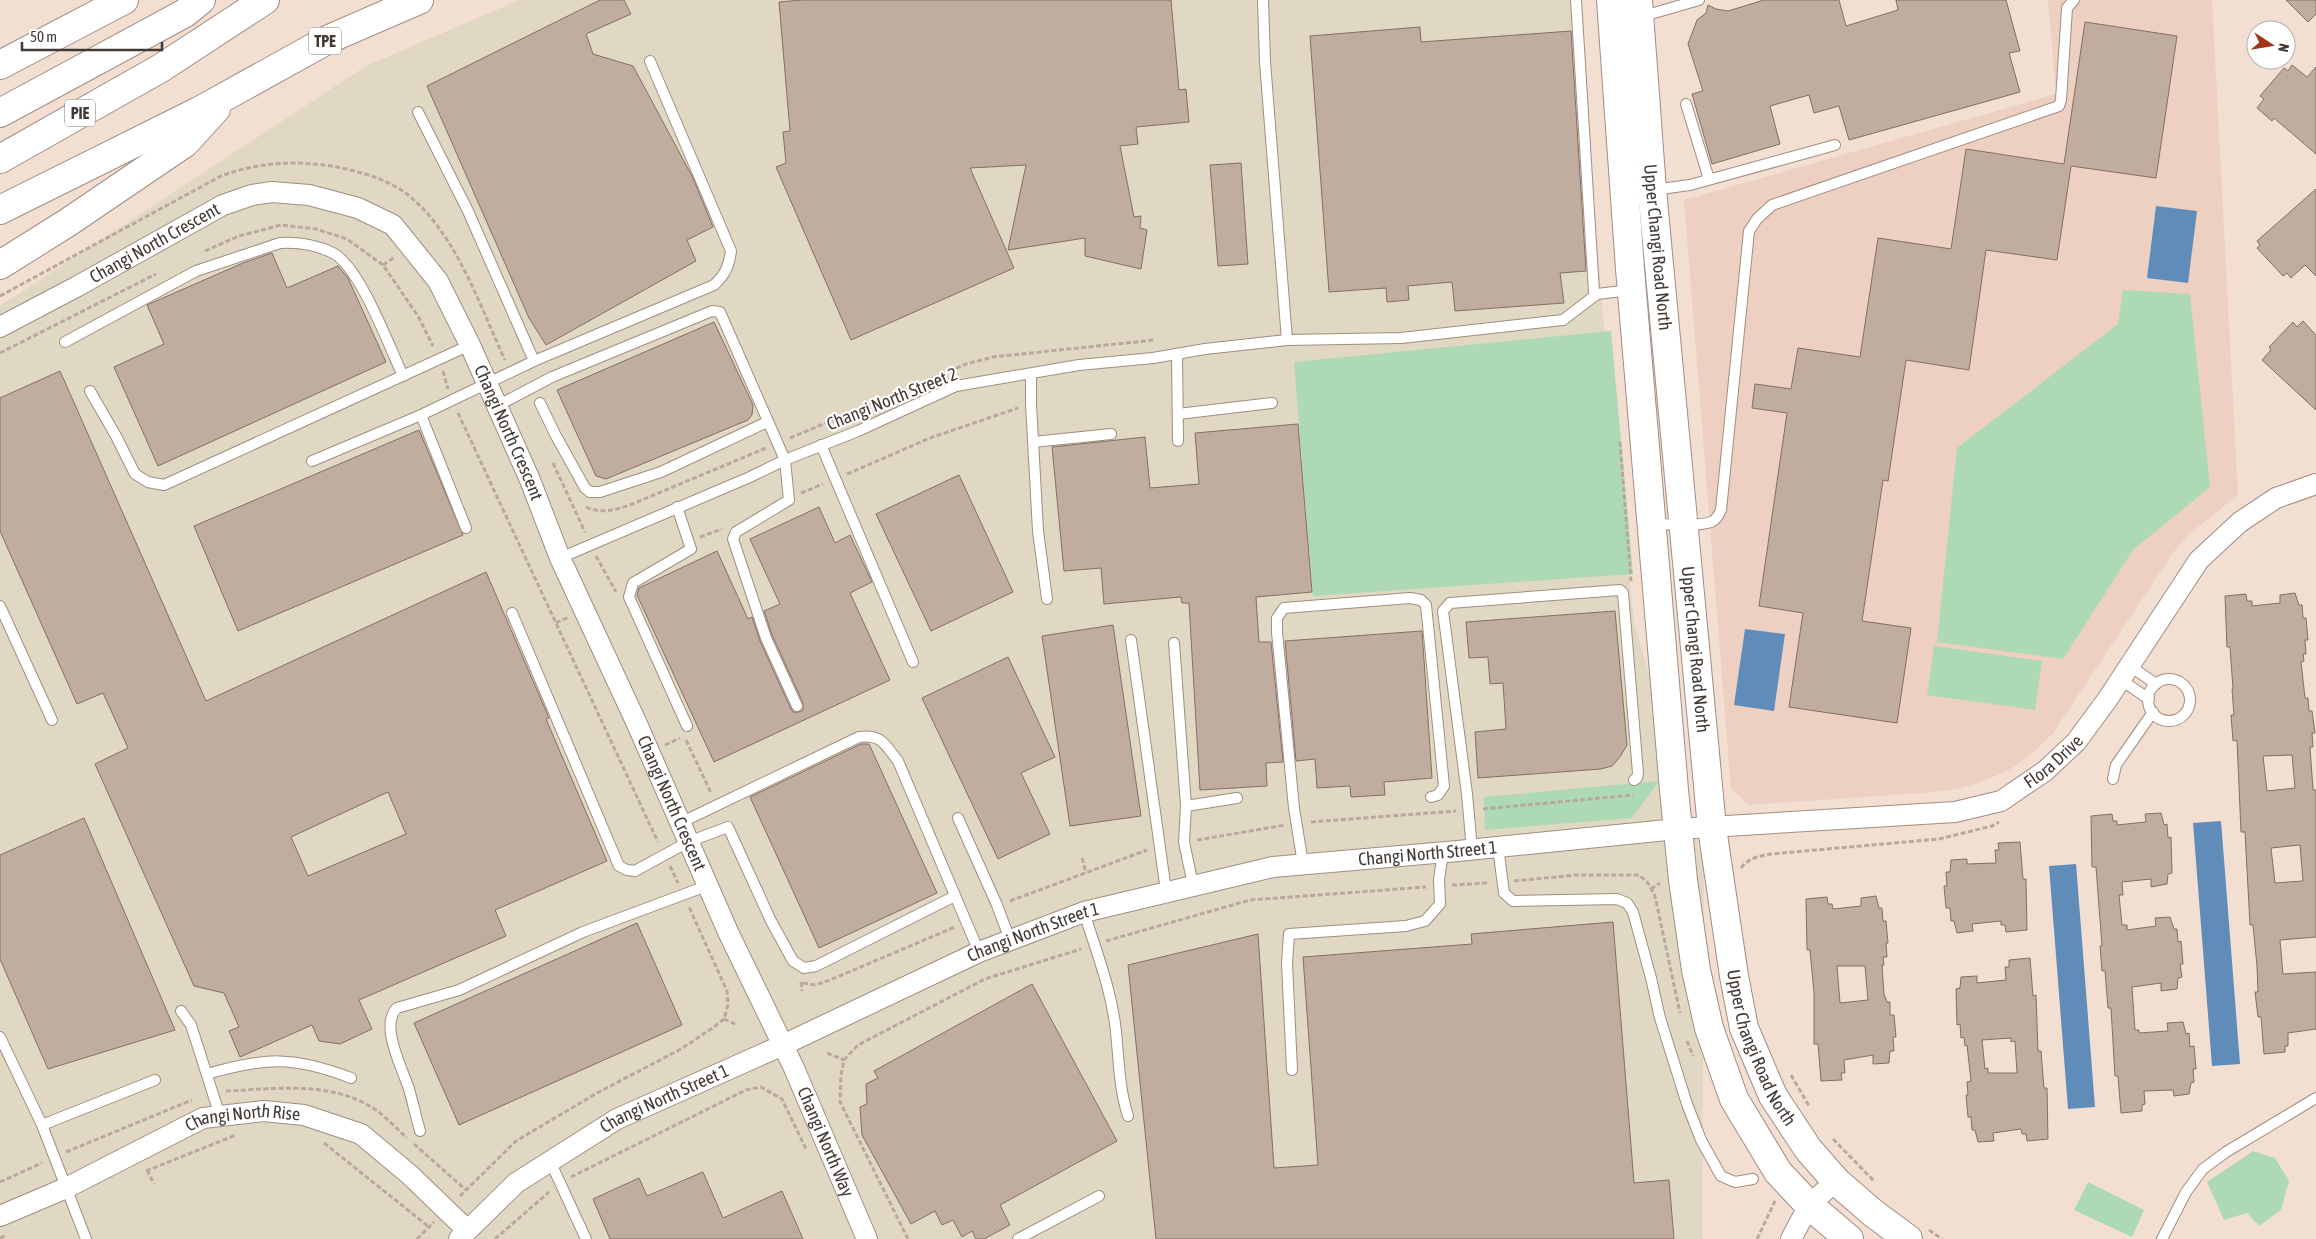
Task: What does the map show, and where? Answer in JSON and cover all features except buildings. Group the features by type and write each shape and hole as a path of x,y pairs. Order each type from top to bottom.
{"main road":[{"path":"0,64 124,0"},
{"name":"PIE","path":"0,113 185,13 201,0"},
{"name":"PIE","path":"0,158 161,68 265,0"},
{"name":"TPE","path":"0,210 198,111 329,39 418,0"},
{"name":"Upper Changi Road North","path":"1611,0 1632,290 1678,829 1696,970 1709,1028 1730,1091 1778,1172 1809,1205 1849,1239"},
{"name":"Upper Changi Road North","path":"1638,9 1652,190 1712,828 1734,976 1744,1028 1773,1096 1808,1149 1836,1181 1873,1214 1915,1232"},
{"path":"0,265 67,223 185,143 235,90"}],"street":[{"name":"Changi North Crescent","path":"0,327 223,205 252,195 272,192 309,195 358,208 393,225 438,281 470,345 530,480 560,558 637,724 729,934 783,1045"},
{"name":"Flora Drive","path":"1678,829 1955,812 2001,801 2045,771 2076,742 2199,560 2240,522 2276,498 2316,484"},
{"name":"Changi North Street 1","path":"463,1235 516,1183 617,1120 783,1045 978,952 1084,912 1273,866 1472,850 1678,829"},
{"name":"Changi North Way","path":"783,1045 866,1239"},
{"name":"Changi North Rise","path":"0,1216 66,1188 203,1118 264,1111 304,1115 361,1134 410,1175 446,1210 463,1235"},
{"path":"1791,1239 1809,1205 1836,1181"}],"lane":[{"path":"1263,0 1266,71 1287,340"},
{"path":"1576,0 1594,292 1597,294 1632,290"},
{"path":"1638,9 1699,0"},
{"path":"1652,524 1683,525 1711,522 1717,518 1721,510 1749,231 1757,219 1772,205 2059,106 2061,100 2067,8 2074,0"},
{"path":"312,461 452,401 534,360 714,285 723,277 729,264 731,251 650,60"},
{"path":"1686,104 1709,179"},
{"path":"418,112 468,211 534,360"},
{"path":"1652,190 1690,185 1835,145"},
{"path":"66,342 196,271 280,242 294,242 334,253 356,275 403,376"},
{"name":"Changi North Street 2","path":"560,558 750,478 785,460 858,431 956,386 1079,365 1287,340 1401,338 1563,320 1597,294"},
{"path":"497,406 552,377 712,311 720,312 785,460 790,497 788,501 736,532 733,539 766,638 797,706"},
{"path":"90,392 116,436 135,474 148,482 164,485 470,345"},
{"path":"1177,354 1178,440"},
{"path":"1031,374 1038,531 1047,599"},
{"path":"540,403 560,445 585,488 590,492 600,492 662,472 718,447 767,422"},
{"path":"1178,414 1272,404"},
{"path":"421,415 466,528"},
{"path":"1033,442 1111,434"},
{"path":"821,445 913,662"},
{"path":"678,507 690,542 690,550 633,583 629,597 688,726"},
{"path":"1472,850 1443,611 1450,603 1620,590 1623,593 1638,773 1637,778 1634,780"},
{"path":"1303,864 1296,824 1277,632 1277,618 1284,608 1410,598 1421,600 1426,605 1444,786 1438,795 1431,797"},
{"path":"0,606 52,720"},
{"path":"512,613 619,866 635,871 688,842 726,826 729,828 771,921 793,962 804,968 816,966 955,896"},
{"path":"1131,640 1166,891"},
{"path":"1174,643 1186,806 1184,842 1193,885"},
{"path":"2134,658 2137,671 2156,684"},
{"path":"2170,678 2179,681 2190,694 2187,712 2181,718 2173,721 2164,721 2156,717 2149,699 2149,693 2156,684 2170,678"},
{"path":"2116,685 2127,684 2149,699"},
{"path":"2113,779 2116,765 2153,712"},
{"path":"680,823 859,737 870,736 879,738 898,761 978,952"},
{"path":"1186,806 1236,798"},
{"path":"958,818 997,905 1010,940"},
{"path":"1498,847 1504,893 1512,901 1616,899 1627,903 1633,912 1660,1018 1687,1104 1701,1140 1721,1176 1735,1182 1753,1179"},
{"path":"1292,1070 1287,962 1289,934 1406,926 1425,921 1440,904 1439,880 1443,852"},
{"path":"420,1131 408,1087 397,1062 390,1022 392,1013 397,1008 459,990 583,932 709,885"},
{"path":"1084,912 1112,1006 1122,1097 1128,1116"},
{"path":"181,1011 190,1025 220,1116"},
{"path":"0,1037 42,1126 86,1239"},
{"path":"207,1074 237,1065 265,1060 299,1062 326,1068 352,1078"},
{"path":"42,1126 155,1080"},
{"path":"2162,1239 2186,1192 2203,1169 2226,1152 2316,1098"},
{"path":"550,1161 586,1239"},
{"path":"1018,1239 1099,1196"}],"path":[{"path":"0,296 221,176 243,168"},
{"path":"383,265 418,316 440,359 452,401 683,894 727,991 728,1005 724,1019 681,1049 597,1093 516,1141 417,1239"},
{"path":"790,497 930,438 1031,404"},
{"path":"1619,432 1632,588"},
{"path":"690,542 730,526"},
{"path":"618,595 620,588"},
{"path":"1184,842 1296,824 1626,797 1642,793"},
{"path":"1736,875 1744,864 1755,857 1939,839 1992,826 2000,821"},
{"path":"997,905 1160,846"},
{"path":"1082,858 1086,872"},
{"path":"1651,889 1660,883"},
{"path":"794,978 801,982 815,985 966,922"},
{"path":"801,982 802,991"},
{"path":"724,1019 735,1024"},
{"path":"827,1053 844,1060"},
{"path":"1787,1068 1810,1107"},
{"path":"761,1087 762,1081"},
{"path":"495,1239 560,1183 746,1090 761,1087 782,1099 809,1157"},
{"path":"139,1174 234,1135 244,1134"},
{"path":"1831,1138 1879,1186"},
{"path":"320,1140 429,1227"},
{"path":"147,1170 154,1184"},
{"path":"1757,1239 1778,1196"},
{"path":"1915,1232 1942,1239"},
{"path":"0,1238 9,1234"}],"shaded area":[{"path":"519,0 1577,0 1605,341 1634,622 1704,867 1702,1239 0,1239 0,306 366,66"},
{"path":"2048,0 2212,0 2238,495 2188,535 2172,554 2053,733 2034,752 2012,768 1989,779 1961,788 1935,792 1749,805 1731,789 1684,200 2056,94"}],"green space":[{"path":"2123,290 2190,294 2210,487 2133,550 2063,659 1937,642 1957,448 2118,324"},
{"path":"1611,331 1633,574 1313,596 1294,362"},
{"path":"1934,646 2042,661 2035,710 1927,695"},
{"path":"1659,781 1632,818 1485,830 1484,797"},
{"path":"2253,1151 2275,1158 2289,1181 2281,1210 2259,1226 2247,1213 2224,1220 2207,1182"},
{"path":"2088,1182 2144,1210 2132,1237 2074,1210"}],"water":[{"path":"2156,206 2197,211 2188,283 2147,278"},
{"path":"1745,629 1785,634 1774,711 1734,705"},
{"path":"2221,821 2240,1064 2212,1066 2193,823"},
{"path":"2076,864 2095,1107 2068,1109 2049,866"}]}
